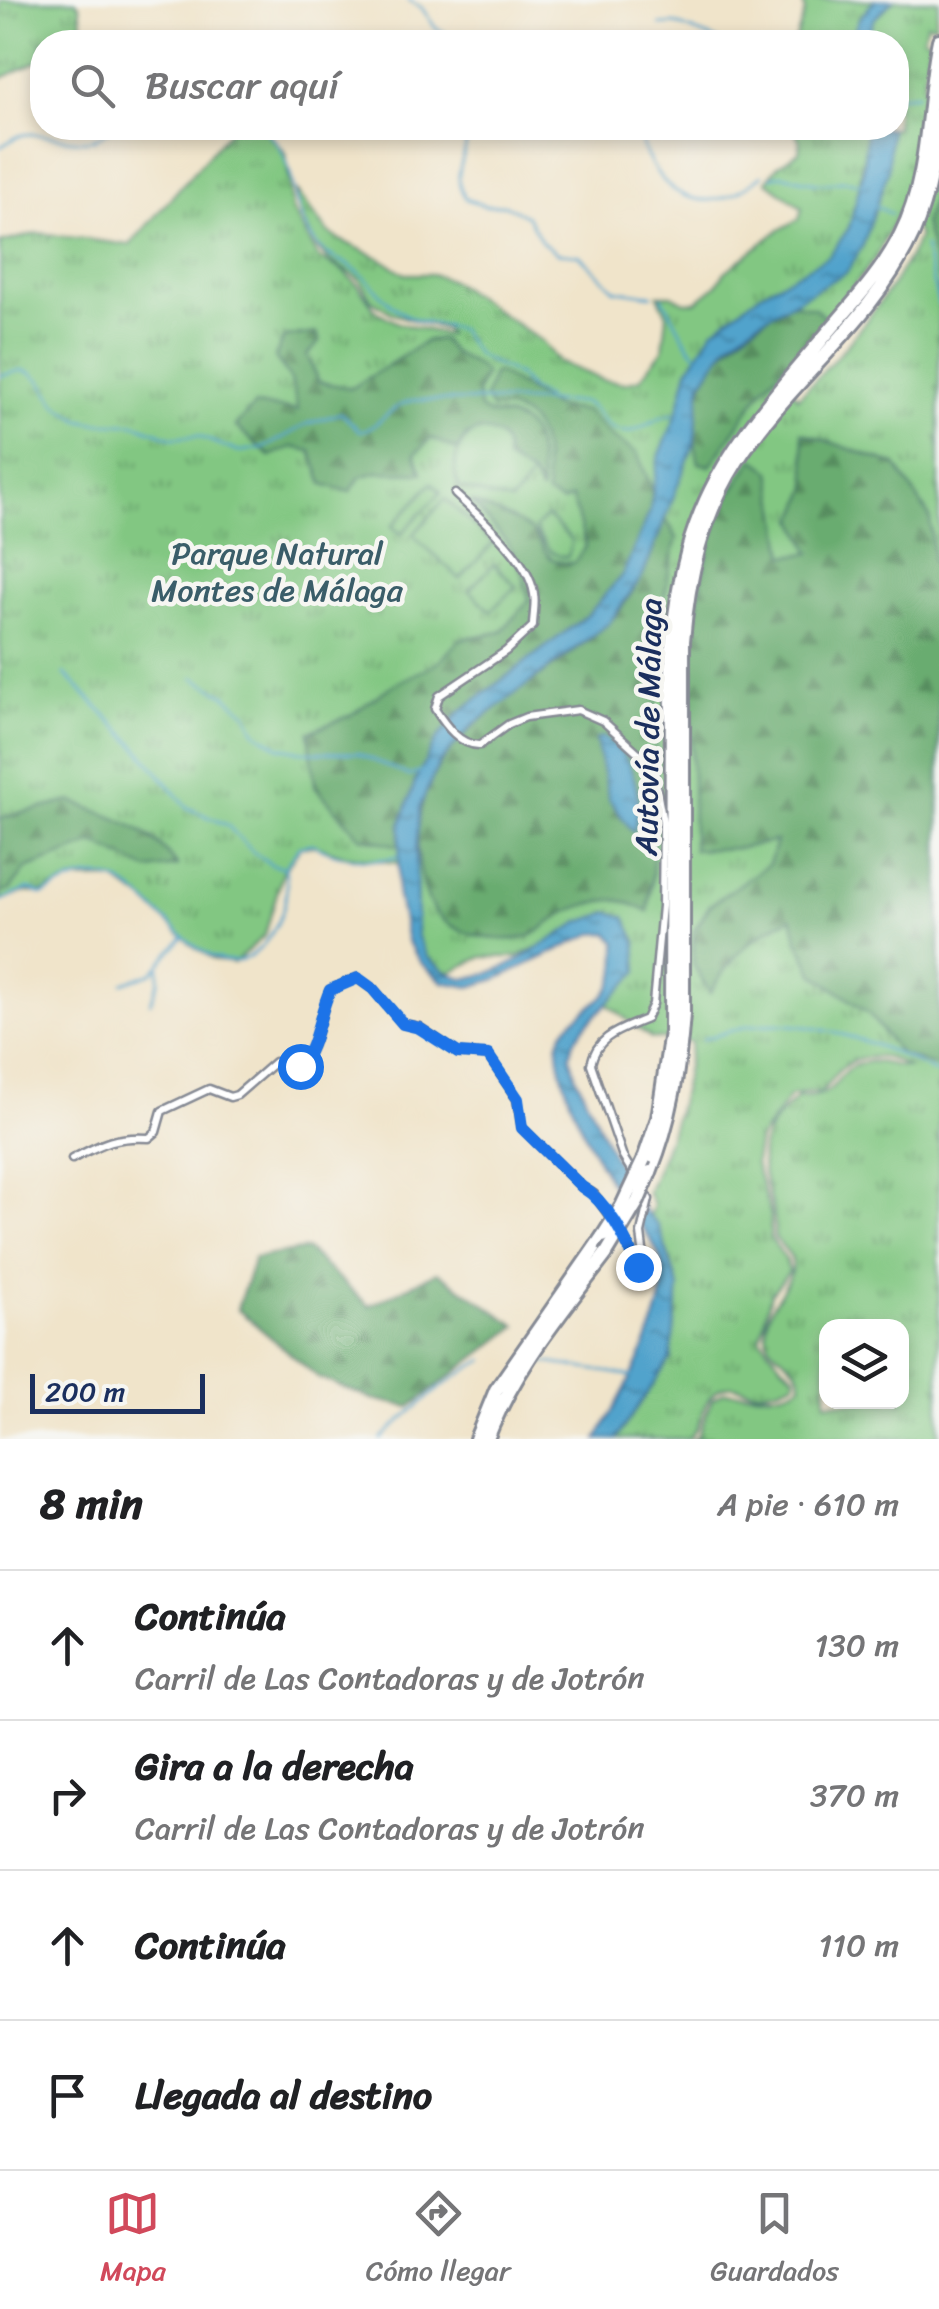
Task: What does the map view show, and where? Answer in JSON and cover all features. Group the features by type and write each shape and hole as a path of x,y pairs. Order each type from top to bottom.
{"highway":[{"name":"Autovía de Málaga","path":"487,1439 529,1359 606,1254 638,1201 647,1166 671,1032 672,644 688,542 714,482 743,434 874,278 902,232 924,158 939,40"},
{"name":"Autovía de Málaga","path":"476,1439 496,1390 604,1236 647,1166 672,1105 683,1014 682,641 699,545 722,488 744,451 897,262 924,202 935,157 939,115"}],"street":[{"path":"72,1159 109,1140 129,1136 150,1138 156,1132 162,1111 209,1089 230,1097 237,1095 275,1062 300,1066 310,1055 318,1016 330,990 358,978 373,989 403,1024 419,1028 458,1053 488,1055 518,1099 522,1128 594,1194 624,1238 647,1283 641,1233 649,1199 623,1157 590,1064 593,1051 606,1036 646,1020 653,1004 662,906 663,822 652,765 603,721 578,710 526,716 480,746 464,742 443,722 436,708 439,696 506,652 533,626 534,595 526,570 482,518 455,494"}],"green space":[{"path":"0,0 76,0 82,23 75,30 30,30 30,65 0,79"},
{"path":"803,0 875,0 855,30 799,30 805,12"},
{"name":"Parque Natural Montes de Málaga","path":"894,0 939,0 935,25 927,23 923,37 930,40 923,85 939,93 939,1439 693,1439 698,1436 712,1399 724,1392 783,1392 801,1384 796,1369 772,1348 766,1334 769,1313 789,1278 792,1262 774,1236 774,1216 762,1166 764,1142 775,1120 798,1097 824,1093 854,1066 871,1061 907,1067 874,1057 849,1063 819,1093 790,1096 759,1139 755,1163 771,1217 770,1237 787,1261 789,1272 771,1294 760,1337 795,1375 795,1381 765,1391 733,1386 716,1391 687,1439 616,1439 645,1397 679,1288 658,1225 649,1216 653,1205 647,1192 675,1119 691,1042 651,1038 604,1002 629,947 603,928 567,934 517,957 482,957 451,972 431,967 411,917 404,864 346,856 317,846 301,846 283,872 265,935 234,963 215,960 192,945 143,899 113,879 73,880 44,893 25,892 0,900 0,243 38,233 130,245 222,140 274,140 286,153 292,209 319,258 342,270 376,311 398,323 448,335 444,329 393,314 371,300 359,279 326,258 300,215 296,190 328,232 342,241 405,274 432,274 452,281 543,342 559,362 603,380 625,383 640,379 663,350 667,315 658,295 696,302 716,286 725,272 799,219 802,208 766,181 778,166 799,152 799,140 867,140 853,217 839,245 821,264 754,299 863,245 867,140 909,140 909,30 870,30 874,19","holes":["902,205 919,236 897,277 866,321 798,397 790,387 840,327 828,318 875,259"]},
{"path":"939,182 939,280 924,223"},
{"path":"791,303 815,308 826,320 765,386 710,466 699,463 695,409 713,366 746,332"},
{"path":"317,333 320,341 307,355 319,382 352,388 428,340 442,339 452,352 485,373 477,393 480,409 521,422 534,437 541,492 532,476 467,435 457,450 431,438 415,454 422,473 377,472 360,477 350,492 323,484 311,451 292,447 270,456 235,426 255,405 298,410 291,380 275,357 284,337"},
{"path":"493,373 555,407 586,411 612,437 637,453 653,491 650,512 623,574 588,615 460,712 438,739 416,779 401,824 399,846 360,837 315,786 309,732 351,715 391,686 439,662 460,639 501,632 529,600 509,546 471,502 525,526 554,559 574,563 586,546 572,498 562,502 547,495 543,449 533,424 510,410 491,408 485,398"},
{"path":"477,431 499,437 506,459 532,476 511,502 460,488 455,472 457,455 464,441"},
{"path":"802,432 896,465 930,517 933,562 939,562 939,1067 901,1055 868,1013 814,974 792,918 744,948 710,993 693,964 694,931 710,905 769,864 776,841 741,848 693,850 692,675 701,587 724,505 754,459 771,471 785,556 811,553 795,520 808,487"},
{"path":"432,483 441,492 401,534 392,526"},
{"path":"445,499 493,543 460,579 413,535"},
{"path":"547,516 572,540 568,557 552,552 535,528"},
{"path":"666,519 677,538 661,630 648,911 621,901 600,902 573,909 534,934 516,939 484,937 458,929 435,912 423,886 418,828 427,789 447,755 474,726 575,651 617,613 642,575"},
{"path":"494,564 516,586 491,611 469,590"},
{"path":"71,801 143,832 178,866 148,870 94,843 26,869 10,890 0,893 0,818"},
{"path":"306,1249 369,1306 437,1272 517,1326 410,1407 372,1399 319,1378 237,1309 254,1258"}],"water":[{"path":"875,0 893,0 874,19 870,30 855,30"},
{"path":"866,140 889,140 888,171 863,245 847,272 757,322 728,344 701,383 694,444 643,575 609,623 472,726 439,763 420,806 417,935 427,957 446,972 464,979 487,974 514,963 580,922 610,912 625,917 636,940 638,972 586,1025 574,1041 570,1056 612,1154 645,1211 658,1225 679,1288 671,1358 616,1439 597,1439 649,1338 663,1277 654,1245 620,1198 591,1147 566,1087 558,1051 563,1031 610,988 616,972 617,943 608,933 592,934 497,979 470,987 443,982 421,963 407,941 397,892 401,824 416,779 437,739 460,712 588,615 623,574 650,512 658,459 677,414 688,370 713,330 761,293 829,256 849,228 863,173"},
{"path":"602,737 622,755 634,779 637,806 633,832 609,799 596,740"}],"waterway":[{"path":"408,0 421,7 440,30"},
{"path":"660,25 675,24 690,30"},
{"path":"909,95 918,94"},
{"path":"0,147 30,134"},
{"path":"80,140 91,140"},
{"path":"275,140 286,160 304,224 323,251 352,267 406,315 460,330 477,355 518,375 530,389 546,398"},
{"path":"466,140 459,179 466,199 486,206 505,205 527,216 542,242 557,253 579,255 615,290 652,295"},
{"path":"640,140 661,178 690,198 724,197 762,175"},
{"path":"771,177 861,184"},
{"path":"874,205 891,214"},
{"path":"924,246 939,306"},
{"path":"662,297 697,354"},
{"path":"0,376 22,370 31,373 57,405 80,420 135,424 173,438 198,436 238,452 266,447 307,424 341,413 360,431 367,429 398,406 414,400 583,402 621,432 676,414"},
{"path":"64,673 136,746 188,808 227,825 253,852 272,865 283,867"},
{"path":"193,677 225,695 247,714 256,732 279,747 304,752 357,753 410,776 423,770"},
{"path":"0,901 29,889 43,895 79,879 107,878 134,892 190,942 229,961 248,957 273,931 286,896 285,867 300,846 313,844 354,859 398,857"},
{"path":"123,983 152,973 183,937"},
{"path":"150,1003 159,981 159,967"},
{"path":"703,1039 749,1026 797,1026 872,1044 939,1074"},
{"path":"381,1439 430,1396 484,1360"},
{"path":"544,1362 632,1376"}],"route":[{"path":"300,1066 310,1055 318,1016 330,990 358,978 373,989 403,1024 419,1028 458,1053 488,1055 518,1099 522,1128 594,1194 638,1267"}]}
